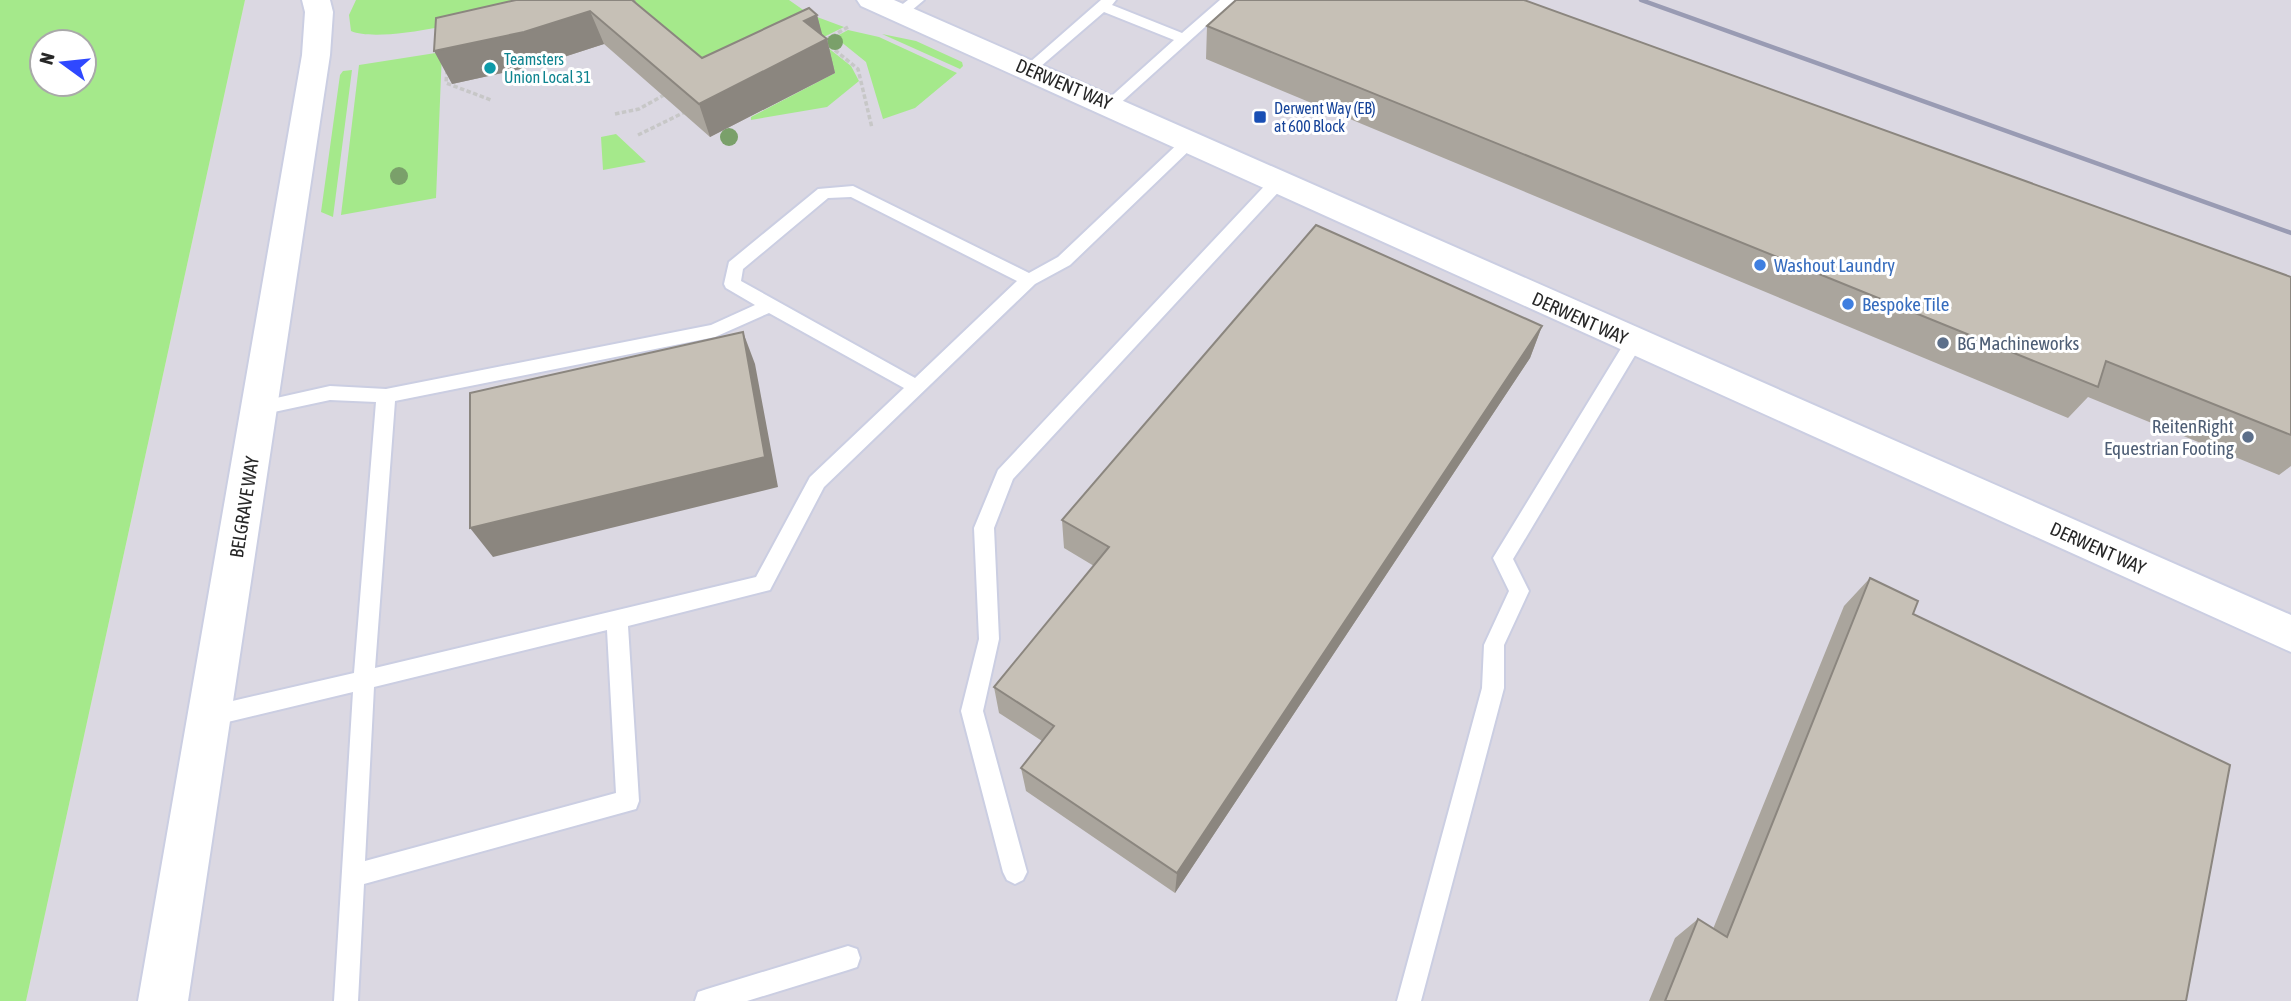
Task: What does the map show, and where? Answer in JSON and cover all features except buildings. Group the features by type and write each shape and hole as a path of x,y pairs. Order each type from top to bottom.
{"street":[{"name":"BELGRAVE WAY","path":"163,1001 211,716 322,4"},
{"name":"DERWENT WAY","path":"896,4 1028,70 1111,104 1634,342 2291,634"}],"lane":[{"path":"1111,104 1228,0"},
{"path":"1028,70 1105,3 1184,39"},
{"path":"211,716 763,584 817,482 1029,280 1065,261 1190,141"},
{"path":"1015,872 972,712 989,639 984,528 1005,475 1279,182"},
{"path":"917,387 732,284 735,266 824,193 853,191 1029,280"},
{"path":"260,408 330,393 386,396 715,331 770,305"},
{"path":"1409,1001 1493,688 1494,645 1519,591 1503,558 1634,342"},
{"path":"346,1001 364,680 386,396"},
{"path":"353,876 628,802 617,619"},
{"path":"707,1001 848,958"}],"path":[{"path":"826,43 824,41 849,27"},
{"path":"813,49 826,43"},
{"path":"826,43 858,69 872,128"},
{"path":"448,60 446,83 491,100"},
{"path":"615,114 639,109 664,95"},
{"path":"638,135 688,110"}],"shaded area":[{"path":"245,0 2291,0 2291,1001 26,1001"}],"green space":[{"path":"0,0 245,0 26,1001 0,1001"},
{"path":"356,0 551,0 419,31 368,34 351,31 349,15"},
{"path":"606,0 789,0 809,14 844,27 713,92"},
{"path":"848,30 879,37 957,73 915,108 883,119 866,62 835,37"},
{"path":"882,34 916,41 962,62 963,66 960,69"},
{"path":"827,47 851,66 859,81 827,107 751,120 751,117 835,73"},
{"path":"442,52 436,198 341,215 359,65"},
{"path":"352,70 333,217 321,212 340,75 343,71"},
{"path":"616,134 646,162 603,170 601,137"}],"railway":[{"path":"1641,0 2291,233"}],"place":[{"name":"Teamsters Union Local 31","path":"490,68"},
{"name":"Derwent Way (EB) at 600 Block","path":"1260,117"},
{"name":"Washout Laundry","path":"1760,265"},
{"name":"Bespoke Tile","path":"1848,304"},
{"name":"BG Machineworks","path":"1943,343"},
{"name":"ReitenRight Equestrian Footing","path":"2248,437"}]}
